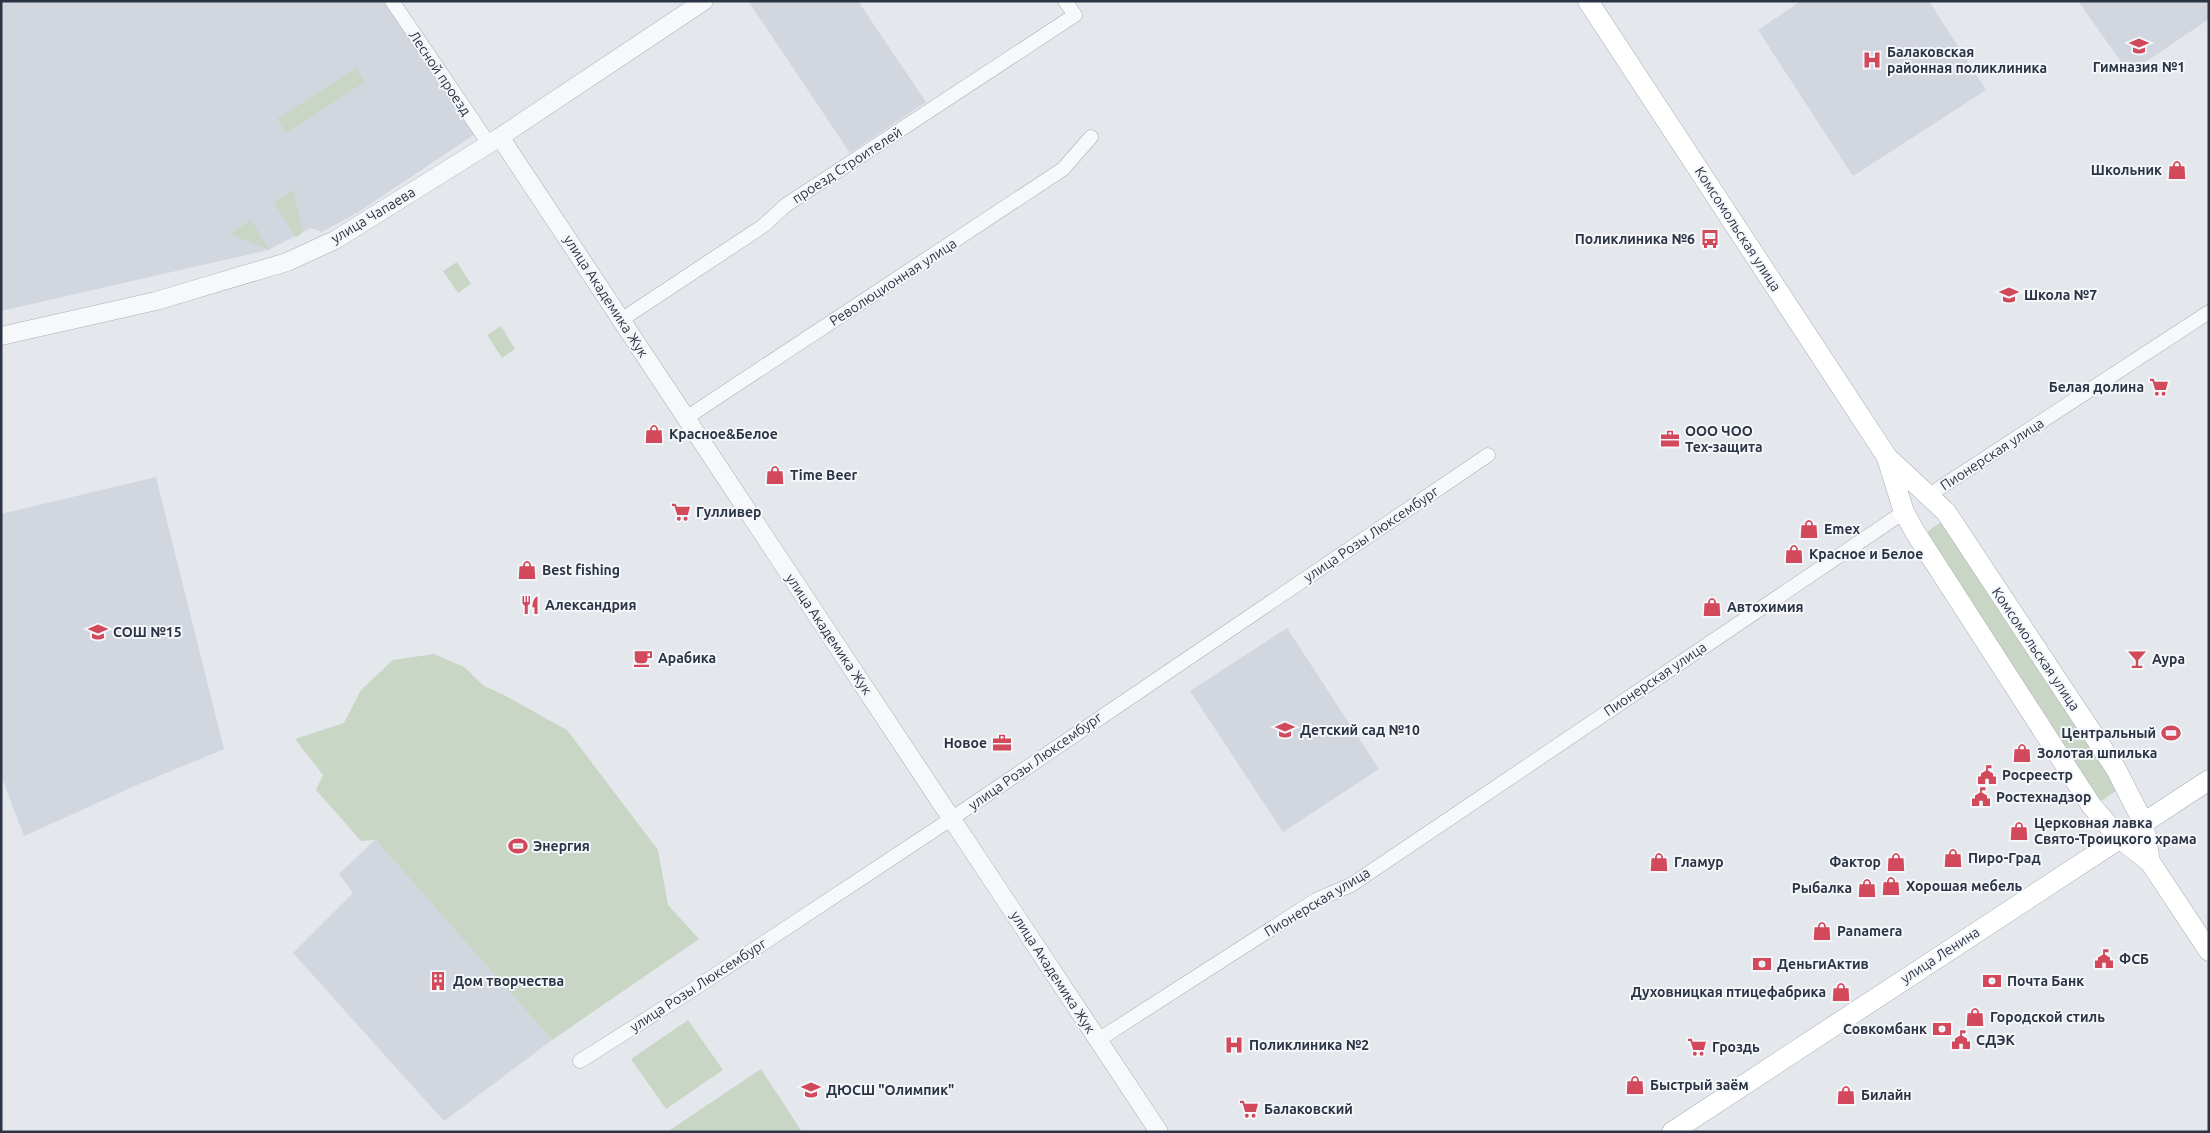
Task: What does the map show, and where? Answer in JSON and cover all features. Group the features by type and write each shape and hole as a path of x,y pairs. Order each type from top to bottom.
{"main road":[{"name":"Комсомольская улица","path":"1588,1 1886,457 1904,512 1915,532 2091,805 2119,838 2150,862 2209,951"},
{"name":"Комсомольская улица","path":"1886,457 1946,512 2116,769 2143,822 2150,862"},
{"name":"Пионерская улица","path":"1904,512 1929,495"},
{"name":"улица Ленина","path":"1672,1132 2209,780"}],"street":[{"name":"Лесной проезд","path":"392,1 494,140"},
{"name":"улица Чапаева","path":"1,336 156,302 287,262 335,240 494,140 704,1"},
{"name":"проезд Строителей","path":"621,320 763,226 786,205 1076,15 1065,1"},
{"name":"Революционная улица","path":"686,418 1063,169 1091,136"},
{"name":"улица Академика Жук","path":"494,140 621,320 1159,1132"},
{"name":"Пионерская улица","path":"1929,495 2209,312"},
{"name":"улица Розы Люксембург","path":"580,1061 952,819 1488,455"},
{"name":"Пионерская улица","path":"1098,1040 1316,900 1351,884 1904,512"}],"shaded area":[{"path":"1,1 383,1 475,134 360,211 322,232 311,228 268,250 1,311"},
{"path":"748,1 858,1 926,102 850,153"},
{"name":"Балаковская районная поликлиника","path":"1801,1 1929,1 1986,90 1853,176 1758,30"},
{"name":"Гимназия №1","path":"2078,1 2209,1 2209,19 2129,73"},
{"name":"СОШ №15","path":"156,477 224,749 135,786 24,836 1,776 1,514"},
{"name":"Детский сад №10","path":"1287,628 1379,769 1283,832 1190,691"},
{"path":"376,839 552,1040 444,1121 293,953 353,893 339,874"}],"green space":[{"path":"356,68 365,82 286,133 277,119"},
{"path":"293,190 303,232 296,237 274,203"},
{"path":"251,220 270,250 230,234"},
{"path":"457,262 471,284 458,293 443,271"},
{"path":"501,326 515,349 502,358 487,335"},
{"path":"1941,522 2118,785 2117,790 2103,800 2097,799 1928,536 1928,531"},
{"name":"Энергия","path":"434,654 464,667 484,686 567,730 658,850 668,905 699,939 552,1040 376,840 361,841 316,790 323,775 295,739 344,723 361,690 393,660"},
{"path":"688,1020 723,1070 666,1109 631,1059"},
{"path":"761,1069 802,1132 667,1132"}],"place":[{"name":"Гимназия №1","path":"2139,46"},
{"name":"Балаковская районная поликлиника","path":"1872,60"},
{"name":"Школьник","path":"2177,170"},
{"name":"Поликлиника №6","path":"1710,239"},
{"name":"Школа №7","path":"2009,295"},
{"name":"Белая долина","path":"2159,387"},
{"name":"Красное&Белое","path":"654,434"},
{"name":"ООО ЧОО Тех-защита","path":"1670,439"},
{"name":"Time Beer","path":"775,475"},
{"name":"Гулливер","path":"681,512"},
{"name":"Emex","path":"1809,529"},
{"name":"Красное и Белое","path":"1794,554"},
{"name":"Best fishing","path":"527,570"},
{"name":"Александрия","path":"530,605"},
{"name":"Автохимия","path":"1712,607"},
{"name":"СОШ №15","path":"98,632"},
{"name":"Арабика","path":"643,658"},
{"name":"Аура","path":"2137,659"},
{"name":"Детский сад №10","path":"1285,730"},
{"name":"Центральный","path":"2171,733"},
{"name":"Новое","path":"1002,743"},
{"name":"Золотая шпилька","path":"2022,753"},
{"name":"Росреестр","path":"1987,775"},
{"name":"Ростехнадзор","path":"1981,797"},
{"name":"Церковная лавка Свято-Троицкого храма","path":"2019,831"},
{"name":"Энергия","path":"518,846"},
{"name":"Пиро-Град","path":"1953,858"},
{"name":"Гламур","path":"1659,862"},
{"name":"Фактор","path":"1896,862"},
{"name":"Хорошая мебель","path":"1891,886"},
{"name":"Рыбалка","path":"1867,888"},
{"name":"Panamera","path":"1822,931"},
{"name":"ФСБ","path":"2104,959"},
{"name":"ДеньгиАктив","path":"1762,964"},
{"name":"Дом творчества","path":"438,981"},
{"name":"Почта Банк","path":"1992,981"},
{"name":"Духовницкая птицефабрика","path":"1841,992"},
{"name":"Городской стиль","path":"1975,1017"},
{"name":"Совкомбанк","path":"1942,1029"},
{"name":"СДЭК","path":"1961,1040"},
{"name":"Поликлиника №2","path":"1234,1045"},
{"name":"Гроздь","path":"1697,1047"},
{"name":"Быстрый заём","path":"1635,1085"},
{"name":"ДЮСШ \"Олимпик\"","path":"811,1090"},
{"name":"Билайн","path":"1846,1095"},
{"name":"Балаковский","path":"1249,1109"}]}
